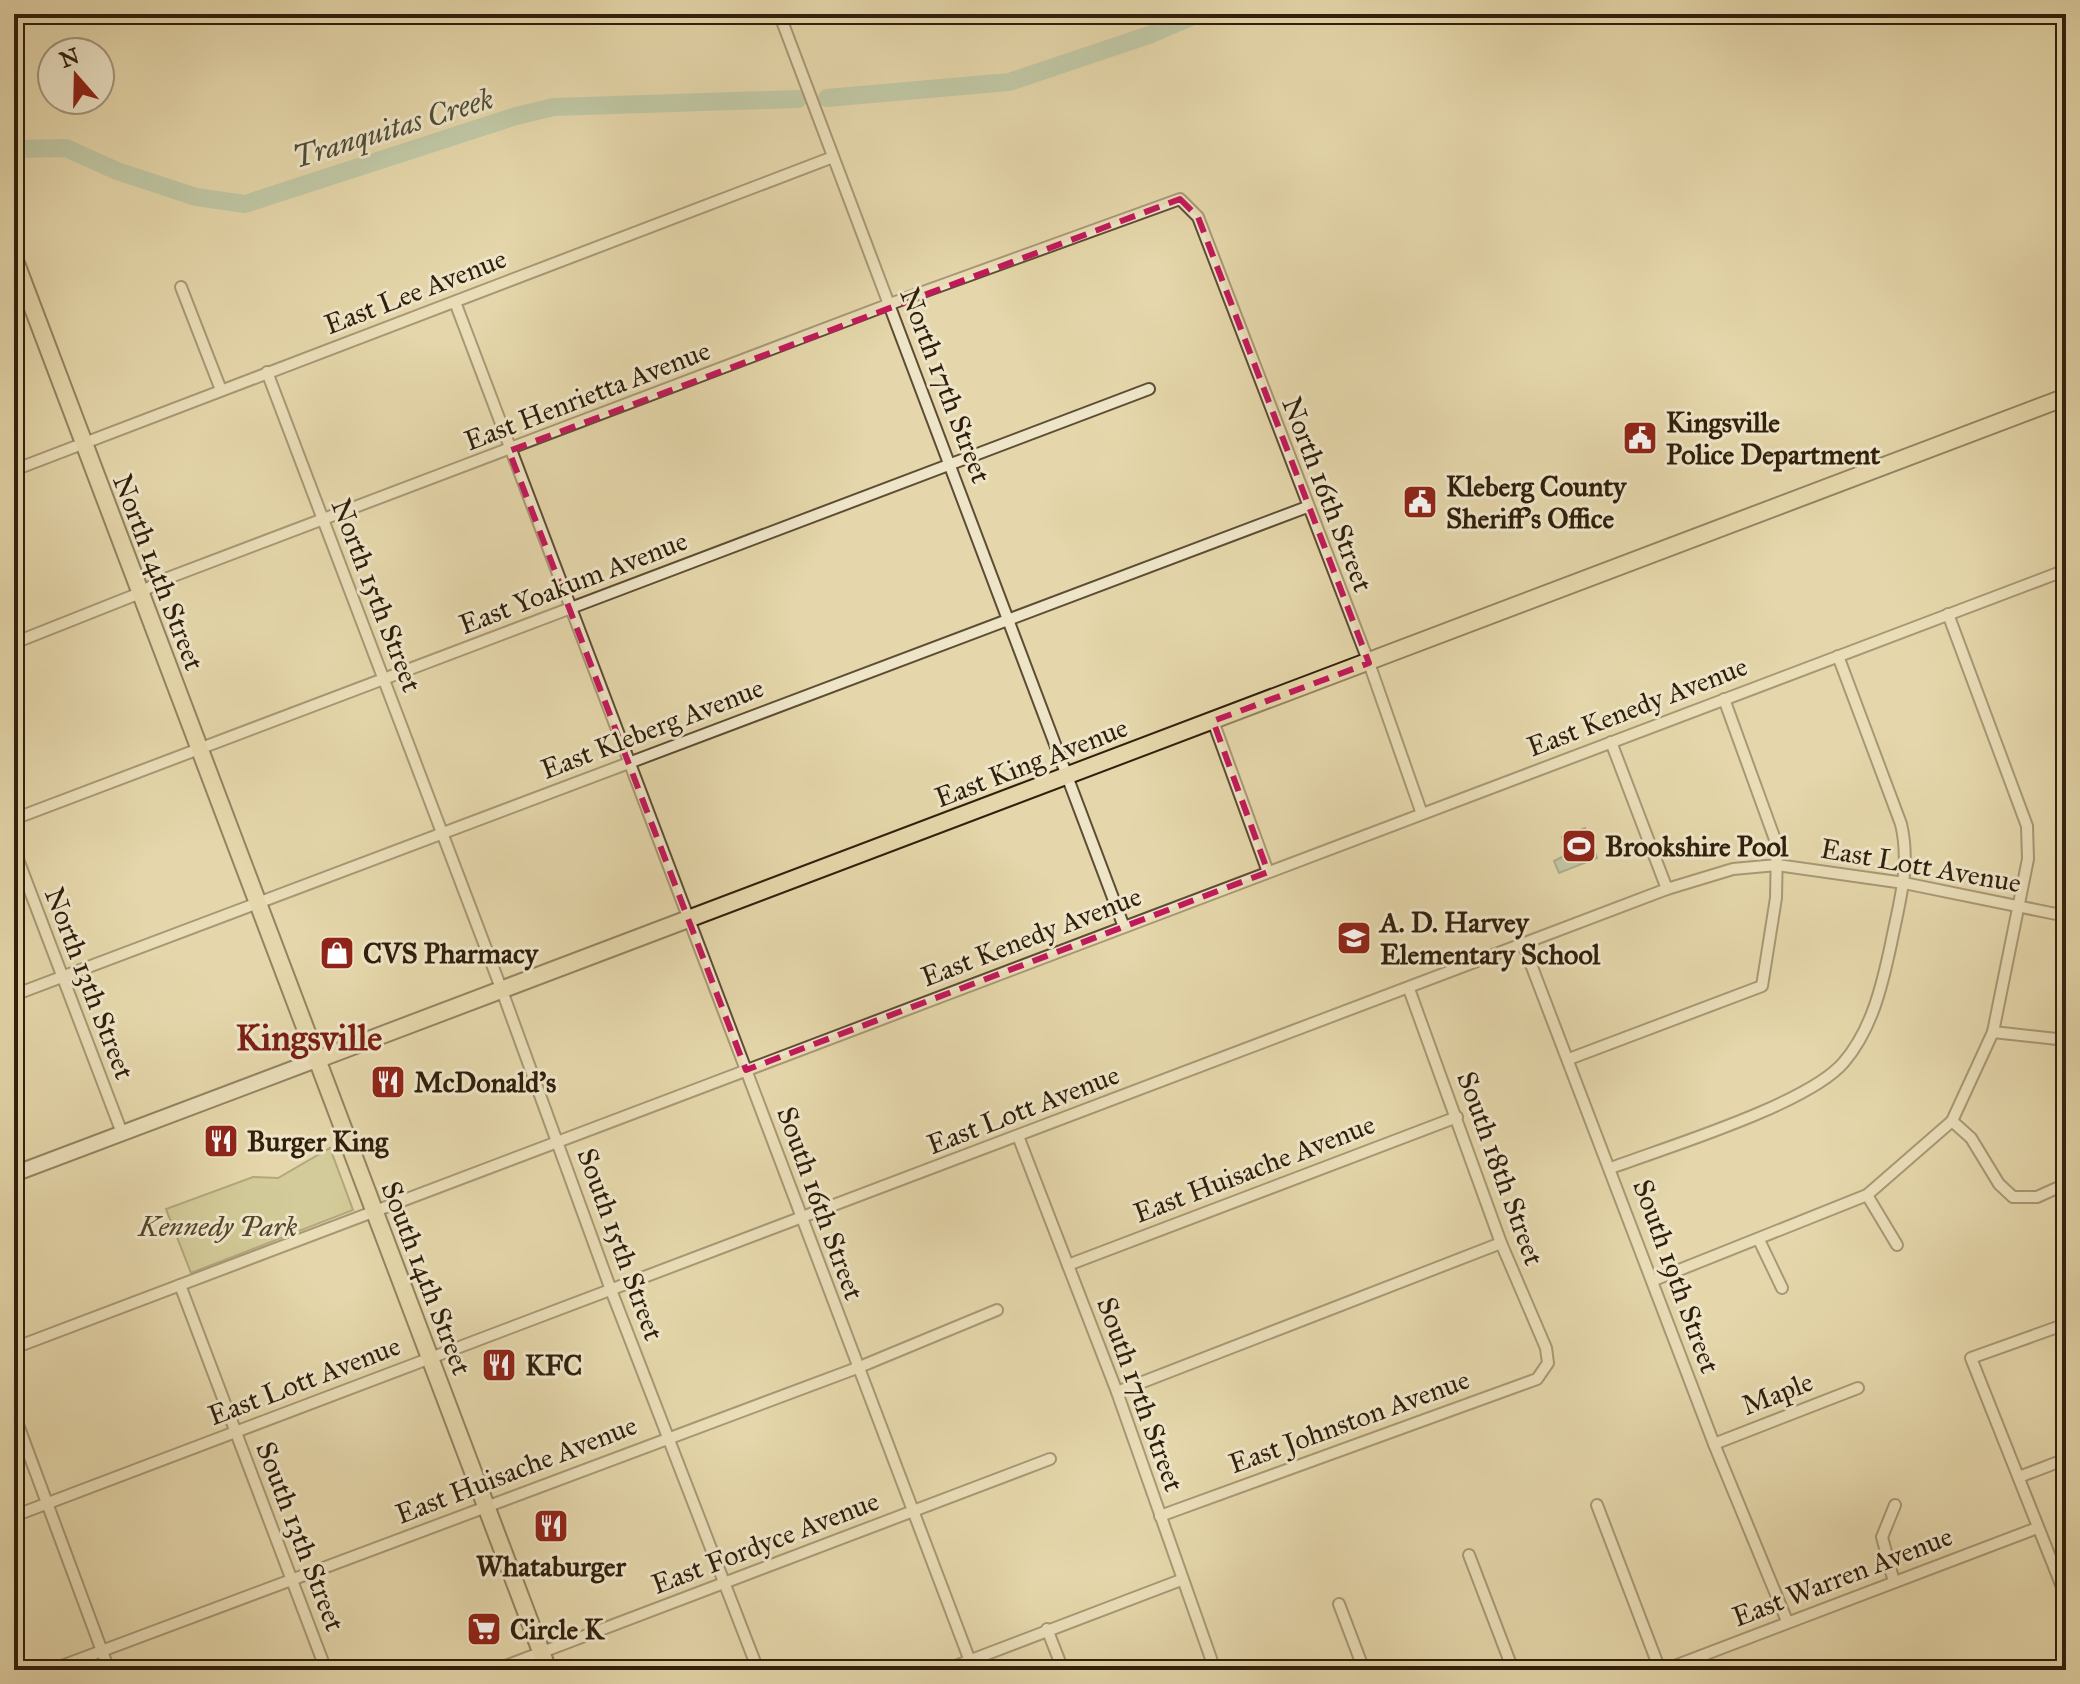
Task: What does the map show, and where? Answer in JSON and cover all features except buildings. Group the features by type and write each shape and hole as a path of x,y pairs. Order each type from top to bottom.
{"main road":[{"name":"North 14th Street","path":"14,258 20,298 83,444 257,904"},
{"name":"East King Avenue","path":"14,1174 2066,397"},
{"name":"South 14th Street","path":"257,904 548,1670"}],"street":[{"name":"North 17th Street","path":"774,14 782,21 1068,776"},
{"name":"East Lee Avenue","path":"14,470 833,157"},
{"name":"East Henrietta Avenue","path":"14,643 140,593 160,581 322,519 509,451 890,304 1180,199"},
{"name":"North 16th Street","path":"1180,199 1198,217 1369,663 1422,814"},
{"path":"181,287 221,390"},
{"path":"455,302 509,451 629,760"},
{"name":"North 15th Street","path":"267,372 441,835"},
{"name":"East Yoakum Avenue","path":"14,819 1149,389"},
{"name":"East Kleberg Avenue","path":"14,995 441,835 629,760 1307,507"},
{"path":"2063,571 2066,590"},
{"name":"East Kenedy Avenue","path":"14,1348 2063,571"},
{"path":"1654,1280 1867,1195 1952,1121 1993,1032 2028,859 2027,826 1948,614"},
{"path":"1611,1168 1811,1089 1842,1065 1857,1043 1879,997 1904,883 1907,852 1901,824 1838,656"},
{"path":"1569,1059 1762,986 1776,898 1777,865 1772,825 1724,699"},
{"path":"1213,721 1268,872"},
{"path":"1611,742 1667,889"},
{"name":"South 16th Street","path":"629,760 970,1661"},
{"path":"1068,776 1124,927"},
{"name":"South 15th Street","path":"441,835 501,988 611,1290 758,1670"},
{"name":"North 13th Street","path":"14,849 122,1133"},
{"name":"East Lott Avenue","path":"14,1516 1524,946 1667,889 1733,869 1777,865 1904,883 2066,916"},
{"name":"South 19th Street","path":"1524,946 1654,1280 1714,1444 1787,1621"},
{"name":"South 18th Street","path":"1409,989 1501,1243 1546,1348 1548,1363"},
{"path":"1993,1032 2066,1040"},
{"name":"East Huisache Avenue","path":"1068,1265 1457,1117"},
{"path":"1952,1121 1971,1138 1999,1184 2013,1197 2037,1197 2066,1184"},
{"name":"South 17th Street","path":"1018,1136 1117,1392 1215,1670"},
{"path":"1867,1195 1897,1245"},
{"path":"1759,1240 1782,1288"},
{"path":"1117,1392 1501,1243"},
{"name":"South 13th Street","path":"180,1285 326,1670"},
{"name":"East Huisache Avenue","path":"51,1670 857,1368 997,1310"},
{"path":"2065,1593 1971,1358 2066,1324"},
{"name":"East Johnston Avenue","path":"1160,1516 1537,1379 1548,1363"},
{"name":"Maple","path":"1714,1444 1858,1388"},
{"path":"14,1414 109,1670"},
{"name":"East Fordyce Avenue","path":"495,1670 1050,1459"},
{"path":"2019,1477 2066,1459"},
{"path":"1597,1505 1662,1670"},
{"path":"1894,1582 1882,1537 1895,1505"},
{"name":"East Warren Avenue","path":"1662,1670 2037,1528"},
{"path":"1469,1555 1513,1670"},
{"path":"945,1670 1181,1580"},
{"path":"1339,1604 1364,1670"},
{"path":"1047,1629 1063,1670"}],"highlighted area":[{"path":"1180,199 1198,217 1369,663 1213,721 1268,872 746,1070 509,451"}],"green space":[{"name":"Kennedy Park","path":"330,1148 353,1210 191,1273 166,1209 253,1177 278,1178"}],"shaded area":[{"name":"Brookshire Pool","path":"1585,828 1597,858 1559,873 1554,861 1568,854 1562,837"}],"waterway":[{"name":"Tranquitas Creek","path":"827,98 1009,82 1149,35 1198,14"},
{"name":"Tranquitas Creek","path":"14,149 66,148 117,171 196,197 245,204 516,116 554,107 798,99"}],"place":[{"name":"Kingsville Police Department","path":"1640,438"},
{"name":"Kleberg County Sheriff's Office","path":"1420,502"},
{"name":"Brookshire Pool","path":"1579,846"},
{"name":"A. D. Harvey Elementary School","path":"1354,938"},
{"name":"CVS Pharmacy","path":"337,953"},
{"name":"McDonald's","path":"388,1082"},
{"name":"Burger King","path":"221,1141"},
{"name":"KFC","path":"499,1365"},
{"name":"Whataburger","path":"551,1526"},
{"name":"Circle K","path":"484,1629"}],"district":[{"name":"Kingsville","path":"309,1037"}]}
